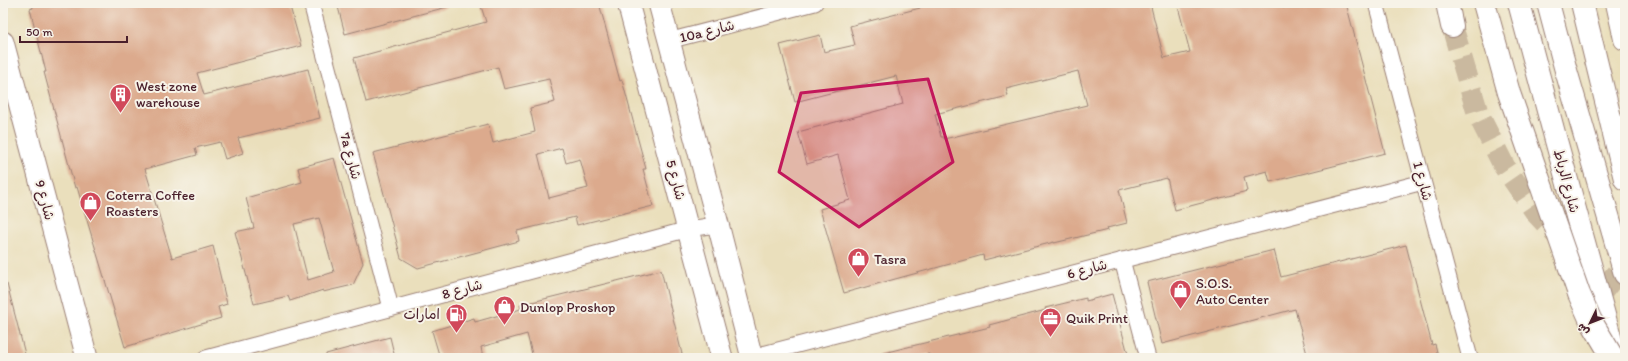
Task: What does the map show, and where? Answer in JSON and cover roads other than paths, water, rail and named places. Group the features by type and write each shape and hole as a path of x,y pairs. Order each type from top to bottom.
{"highway":[{"path":"1446,3 1452,26"},
{"path":"1484,3 1509,93 1579,294 1591,321 1613,358"},
{"name":"شارع الرباط","path":"1519,3 1616,358"},
{"path":"1548,3 1625,274"},
{"path":"1582,3 1625,179"},
{"path":"1617,3 1625,39"}],"street":[{"name":"7a شارع","path":"310,3 391,308"},
{"name":"شارع 5","path":"628,3 722,358"},
{"name":"شارع 5","path":"659,3 752,357"},
{"name":"10a شارع","path":"668,41 815,3"},
{"name":"شارع 1","path":"1376,3 1470,358"},
{"name":"شارع 9","path":"3,42 87,358"},
{"name":"شارع 6","path":"752,357 1423,182"},
{"name":"شارع 8","path":"206,358 689,229 709,226 719,228"},
{"path":"1122,260 1148,358"}],"tunnel":[{"path":"1452,26 1478,114 1504,166 1537,214 1577,256 1625,294"}],"place":[{"name":"West zone warehouse","path":"120,114"},
{"name":"Coterra Coffee Roasters","path":"90,222"},
{"name":"Tasra","path":"858,278"},
{"name":"S.O.S. Auto Center","path":"1180,310"},
{"name":"Dunlop Proshop","path":"504,326"},
{"name":"امارات","path":"456,334"},
{"name":"Quik Print","path":"1050,338"}]}
